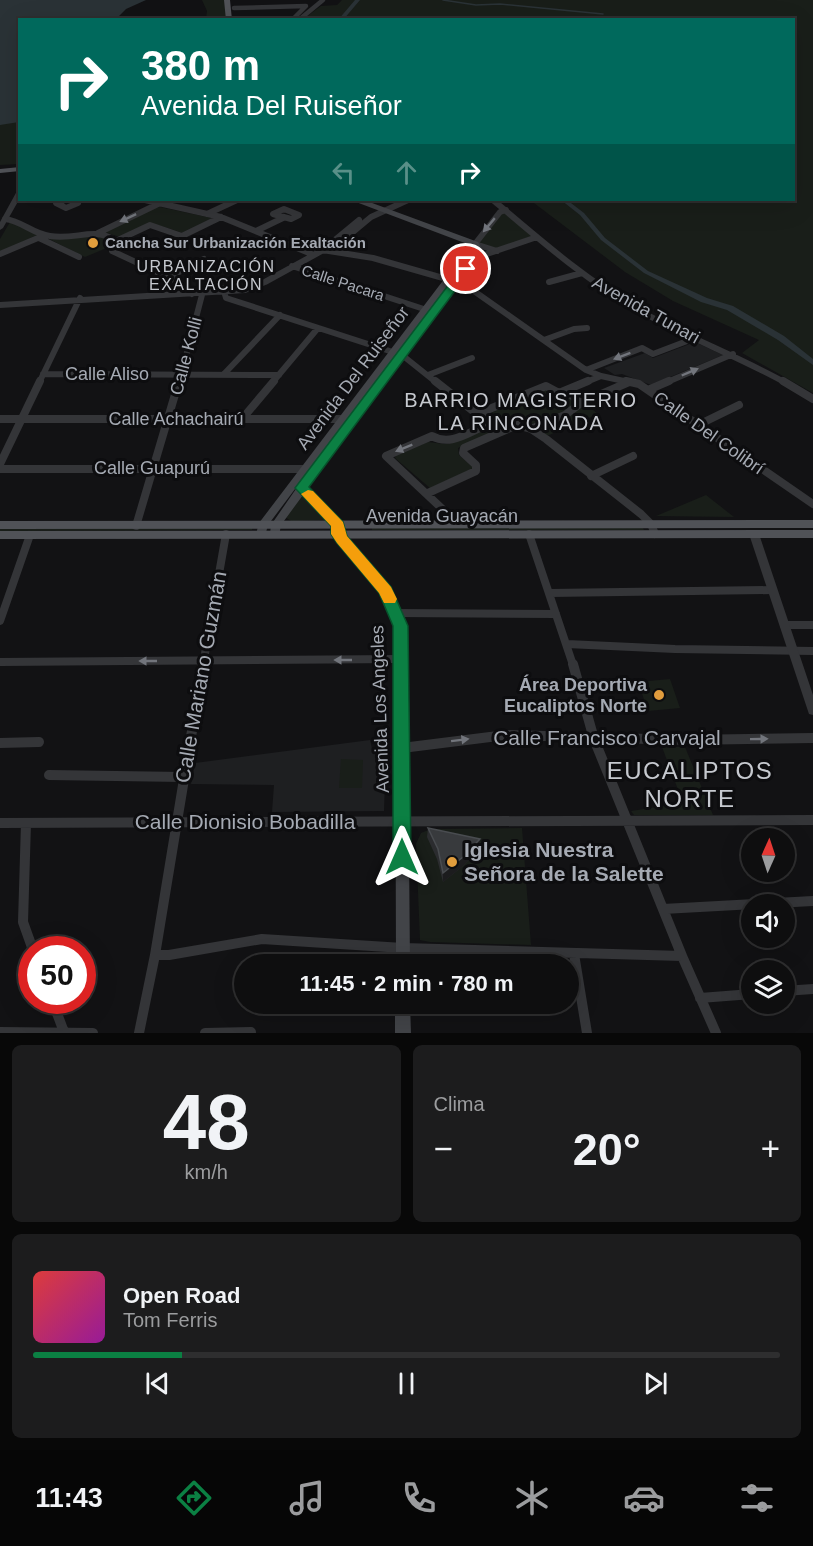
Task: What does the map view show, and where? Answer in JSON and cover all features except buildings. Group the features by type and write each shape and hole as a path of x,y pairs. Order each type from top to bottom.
{"main road":[{"path":"227,0 230,18"},
{"path":"0,169 18,168"},
{"path":"362,201 475,244 478,249 475,258"},
{"name":"Avenida Del Ruiseñor","path":"269,530 304,469 347,419 398,353 452,280 475,244"},
{"name":"Avenida Del Ruiseñor","path":"452,280 475,258"},
{"name":"Avenida Del Ruiseñor","path":"269,530 302,488 347,419"},
{"name":"Avenida Los Angeles","path":"302,488 386,591 400,626 403,954"},
{"name":"Avenida Guayacán","path":"338,530 453,524 813,534"},
{"name":"Avenida Guayacán","path":"0,525 529,534 813,524"},
{"name":"Avenida Guayacán","path":"0,535 226,534 269,530"},
{"path":"403,1014 403,1033"}],"street":[{"path":"300,18 323,0"},
{"path":"234,4 305,5 294,18"},
{"path":"0,228 18,195"},
{"path":"62,201 56,203 66,208 78,203 75,201"},
{"name":"Calle Del Colibrí","path":"148,201 221,217 315,252 373,258 452,280 586,370 601,376 630,382 648,390 813,504"},
{"path":"207,214 235,201"},
{"path":"0,303 223,290 255,286 290,265 347,237 395,201"},
{"path":"383,209 405,201"},
{"name":"Avenida Tunari","path":"494,201 582,273 642,312 733,354 813,399"},
{"path":"98,233 158,204"},
{"name":"Avenida Del Ruiseñor","path":"475,244 500,212 506,210"},
{"path":"118,240 150,225 182,236 221,217"},
{"path":"256,231 283,218"},
{"path":"5,219 15,220 79,257"},
{"path":"0,254 42,236 98,233 118,240 123,246 112,252 169,277 192,292"},
{"path":"475,258 537,237"},
{"path":"475,244 496,251"},
{"path":"169,277 204,259"},
{"name":"Calle Pacara","path":"290,265 430,310"},
{"path":"549,282 582,273"},
{"path":"223,290 226,297 398,353 477,414 483,422 482,427 449,441 437,440 432,436 386,456 453,518 453,524"},
{"name":"Calle Kolli","path":"136,526 169,419 203,291"},
{"path":"0,464 80,298"},
{"path":"224,374 280,315"},
{"path":"242,419 318,328"},
{"path":"544,340 574,328 587,328"},
{"path":"586,370 642,348 653,354 695,338"},
{"path":"648,390 733,354"},
{"path":"428,375 472,358"},
{"name":"Calle Aliso","path":"43,374 279,375"},
{"path":"477,414 546,386 559,393 601,376"},
{"path":"531,429 565,415 581,403 630,382"},
{"path":"566,391 581,403"},
{"path":"698,425 740,405"},
{"path":"477,414 531,429 653,529"},
{"name":"Calle Achachairú","path":"0,419 347,419"},
{"path":"428,493 476,471 476,465 465,455 464,448 517,425"},
{"path":"591,476 633,456"},
{"name":"Calle Guapurú","path":"0,469 304,469"},
{"name":"Calle Mariano Guzmán","path":"139,1033 226,534"},
{"path":"529,534 567,644 594,739 682,956 716,1033"},
{"path":"754,534 813,711"},
{"path":"0,621 30,535"},
{"path":"550,593 772,590"},
{"path":"396,613 556,614"},
{"path":"784,625 813,625"},
{"path":"567,644 813,651"},
{"path":"0,662 401,659"},
{"name":"Calle Francisco Carvajal","path":"402,748 506,735 686,740 813,738"},
{"path":"0,743 39,742"},
{"path":"49,775 183,777"},
{"name":"Calle Dionisio Bobadilla","path":"0,823 813,820"},
{"path":"26,824 23,922 28,936"},
{"path":"663,909 813,901"},
{"path":"154,956 169,956 262,939 403,948 574,954"},
{"path":"579,954 682,956"},
{"path":"579,984 587,1033"},
{"path":"795,990 813,989"},
{"path":"700,998 741,995"},
{"path":"57,1014 64,1032"},
{"path":"0,1032 93,1033"},
{"path":"205,1033 251,1032"}],"shaded area":[{"path":"0,0 146,0 126,9 117,18 18,18 18,122 0,125"},
{"path":"202,0 225,0 227,18 206,18 207,11"},
{"path":"342,0 813,0 813,393 742,353 759,340 673,301 625,272 531,201 795,201 795,18 305,18 321,6 337,5"},
{"path":"18,79 18,164 0,165 0,83"},
{"path":"160,207 212,218 183,233 158,225 120,237 104,232"},
{"path":"502,213 506,213 532,236 498,249 479,243"},
{"path":"10,222 39,234 0,253 0,239"},
{"path":"92,234 112,241 114,245 85,257 49,239"},
{"path":"695,342 723,355 651,385 622,374 615,375 604,368 645,353 653,358"},
{"path":"545,389 564,394 575,401 574,406 535,425 491,413"},
{"path":"587,405 598,414 547,436 542,432 542,428"},
{"path":"488,421 506,426 458,448 459,455 474,468 430,488 395,458 396,455 428,442 452,443 486,427"},
{"path":"302,495 325,518 324,520 291,521 285,517"},
{"path":"706,495 734,517 656,516"},
{"path":"252,528 252,530 0,531 0,529"},
{"path":"372,528 643,528 644,530 372,530"},
{"name":"Área Deportiva Eucaliptos Norte","path":"670,679 680,708 648,711 638,682"},
{"path":"370,740 372,749 386,749 384,811 272,812 274,785 191,784 195,763"},
{"path":"662,747 685,747 713,815 634,815 631,811 683,803"},
{"path":"341,759 363,760 362,788 339,788"},
{"path":"522,828 531,945 420,940 416,844 421,833 431,829"}],"waterway":[{"path":"342,18 358,0"},
{"path":"443,0 476,5 500,4 603,14"},
{"path":"565,201 582,214 603,239 646,272 704,300 730,308 781,338 813,363"}],"slow traffic":[{"path":"308,494 338,525 338,534 386,591 389,599"}],"place":[{"name":"Cancha Sur Urbanización Exaltación","path":"93,243"},
{"name":"Área Deportiva Eucaliptos Norte","path":"659,695"},
{"name":"Iglesia Nuestra Señora de la Salette","path":"452,862"}],"district":[{"name":"URBANIZACIÓN EXALTACIÓN","path":"206,275"},
{"name":"BARRIO MAGISTERIO LA RINCONADA","path":"521,412"},
{"name":"EUCALIPTOS NORTE","path":"690,785"}],"route":[{"path":"402,857 400,626 386,591 338,534 338,525 302,488 466,269"}]}
